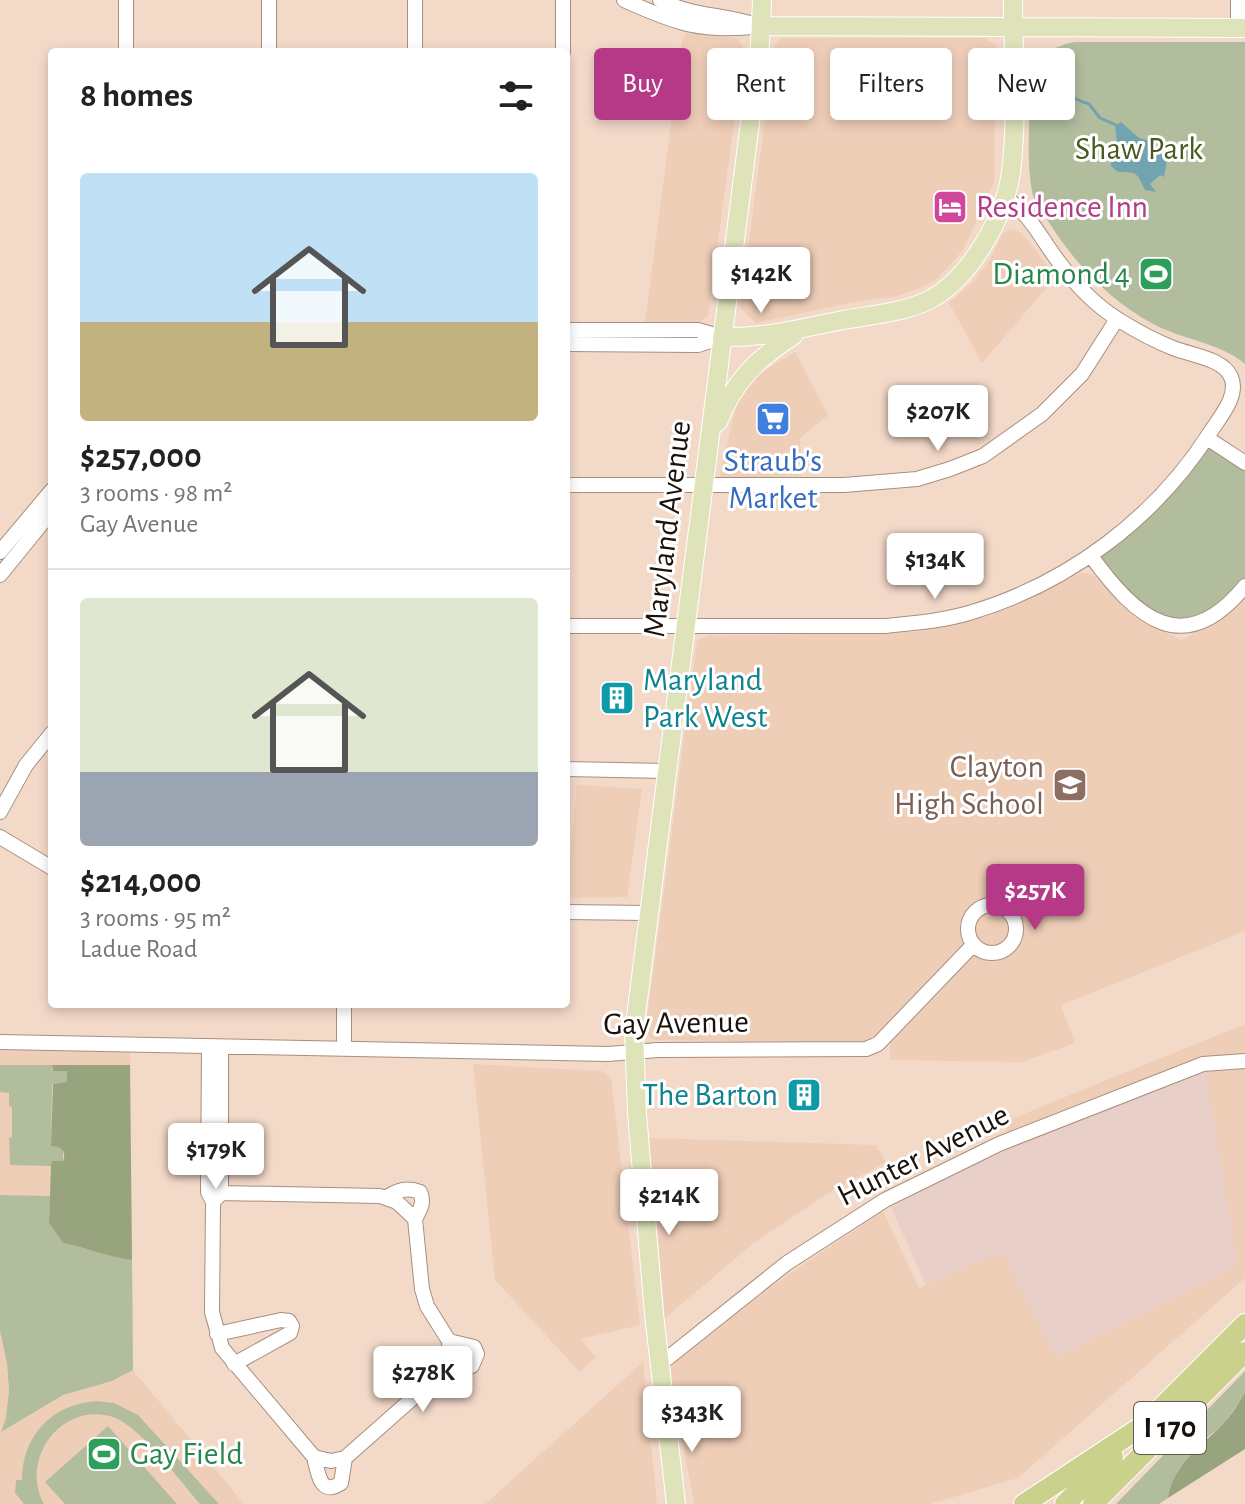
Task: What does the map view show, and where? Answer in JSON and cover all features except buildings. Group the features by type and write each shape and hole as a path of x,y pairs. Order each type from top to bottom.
{"highway":[{"name":"I 170","path":"1065,1504 1245,1324"},
{"name":"I 170","path":"1093,1504 1245,1352"},
{"path":"1024,1504 1144,1425"}],"main road":[{"name":"Maryland Avenue","path":"676,1504 659,1365 634,1059 635,1020 762,0"},
{"path":"722,337 772,335 900,310 930,300 946,289 970,263 993,224 1004,197 1012,158 1013,0"},
{"path":"761,26 1242,28"},
{"path":"709,443 727,399 745,374 804,328"}],"street":[{"path":"126,0 126,48"},
{"path":"269,0 269,48"},
{"path":"415,0 415,48"},
{"path":"563,0 563,48"},
{"path":"624,0 679,24 729,30 761,26"},
{"path":"660,0 697,15 730,17 761,26"},
{"path":"1238,0 1242,28"},
{"path":"570,626 885,626 931,622 971,612 1023,592 1091,556 1156,500 1207,438 1232,396 1232,377 1212,361 1171,347 1117,319 1086,293 1062,267 1023,212 1004,197"},
{"path":"570,485 844,485 917,479 983,456 1042,414 1082,374 1117,319"},
{"path":"570,330 698,330 722,337"},
{"path":"570,344 698,345 722,337"},
{"path":"1207,438 1245,463"},
{"path":"0,552 48,495"},
{"path":"0,575 48,516"},
{"path":"0,532 35,532"},
{"path":"1091,556 1134,606 1159,623 1190,625 1212,618 1245,586"},
{"path":"0,812 26,765 48,738"},
{"path":"570,769 666,771"},
{"path":"0,837 48,866"},
{"path":"570,912 648,913"},
{"name":"Gay Avenue","path":"0,1042 634,1059 658,1050 866,1049 878,1044 973,945"},
{"path":"344,1008 344,1049"},
{"path":"215,1047 214,1168 208,1192 217,1198 387,1197 401,1190 412,1189 420,1192 423,1198 415,1219 422,1289 427,1306 449,1341 448,1367 345,1458 331,1461 314,1457"},
{"name":"Hunter Avenue","path":"659,1365 787,1263 885,1200 999,1144 1177,1074 1203,1064 1245,1061"},
{"path":"387,1197 415,1219"},
{"path":"217,1198 212,1312 222,1348 314,1457 321,1483 327,1488 333,1489 341,1483 345,1458"},
{"path":"217,1334 281,1320 289,1321 292,1326 290,1333 234,1364"},
{"path":"448,1367 460,1369 472,1366 477,1354 474,1347 449,1341"}],"shaded area":[{"path":"687,33 737,38 744,48 707,48 707,120 734,120 708,316 697,323 645,323 672,120 691,120 691,48 681,48"},
{"path":"781,38 985,38 996,45 996,48 968,48 968,120 995,120 994,182 963,250 937,279 894,297 853,302 756,323 740,308 765,120 814,120 814,48 774,48"},
{"path":"1011,229 1022,233 1056,277 982,363 949,303 972,283 989,261 1003,233"},
{"path":"795,352 828,415 800,438 802,476 719,478 738,399 757,375"},
{"name":"Clayton High School","path":"1082,573 1092,574 1128,610 1182,640 1223,616 1245,596 1245,931 1061,1005 1075,1043 1022,1062 890,1060 890,1043 655,1040 649,1037 646,1026 697,640 709,636 915,632 991,615"},
{"path":"577,785 642,789 627,897 570,898 570,857"},
{"path":"1245,1024 1245,1278 1018,1478 930,1504 694,1504 670,1374 681,1354 785,1277 883,1211 919,1288 1002,1251 1178,1080 1013,1148 1004,1122"},
{"path":"0,1050 130,1052 133,1370 244,1504 0,1504"},
{"path":"473,1064 602,1071 611,1078 640,1325 581,1339 596,1357 580,1372 495,1280"},
{"path":"1206,1072 1238,1266 1056,1358 1002,1252 926,1285 891,1207 979,1159 1178,1080"},
{"path":"649,1138 876,1145 886,1162 830,1192 755,1242 665,1318"},
{"path":"643,1362 657,1504 485,1504"}],"green space":[{"name":"Shaw Park","path":"1075,42 1245,42 1245,364 1214,346 1155,325 1123,305 1083,268 1037,205 1029,166 1029,120 1075,120 1075,48 1057,47"},
{"path":"1207,438 1245,463 1245,586 1212,618 1159,623 1091,556 1125,529"},
{"path":"0,1065 52,1065 52,1071 67,1071 67,1083 52,1084 51,1146 59,1146 63,1150 63,1161 51,1166 10,1165 12,1107 9,1106 9,1093 0,1092"},
{"path":"52,1065 130,1065 132,1260 63,1243 49,1223 52,1161 63,1161 64,1154 60,1148 51,1146 53,1084 67,1082 67,1071 53,1071"},
{"path":"0,1195 50,1196 49,1223 63,1243 132,1260 133,1370 112,1381 63,1395 1,1432 9,1390 0,1331"},
{"path":"1245,1371 1245,1393 1224,1424 1200,1443 1178,1471 1168,1498 1159,1504 1116,1504"},
{"path":"1245,1393 1245,1449 1168,1498 1182,1465 1226,1420"},
{"path":"96,1401 114,1403 138,1415 219,1504 200,1504 135,1431 113,1417 94,1414 62,1426 50,1438 41,1452 37,1469 38,1487 44,1504 24,1504 15,1493 16,1480 22,1480 23,1464 34,1436 42,1425 66,1408"},
{"name":"Gay Field","path":"108,1426 177,1504 65,1504 45,1482"}],"water":[{"path":"1121,122 1139,138 1159,143 1168,154 1164,177 1160,175 1150,184 1156,192 1145,190 1136,175 1118,172 1111,166 1111,156 1117,143 1115,126"}],"waterway":[{"path":"1075,98 1089,104 1100,118 1116,125"}],"place":[{"name":"Residence Inn","path":"950,207"},
{"name":"Diamond 4","path":"1156,274"},
{"name":"Straub's Market","path":"773,419"},
{"name":"Maryland Park West","path":"617,698"},
{"name":"Clayton High School","path":"1070,785"},
{"name":"The Barton","path":"804,1095"},
{"name":"Gay Field","path":"104,1454"}]}
